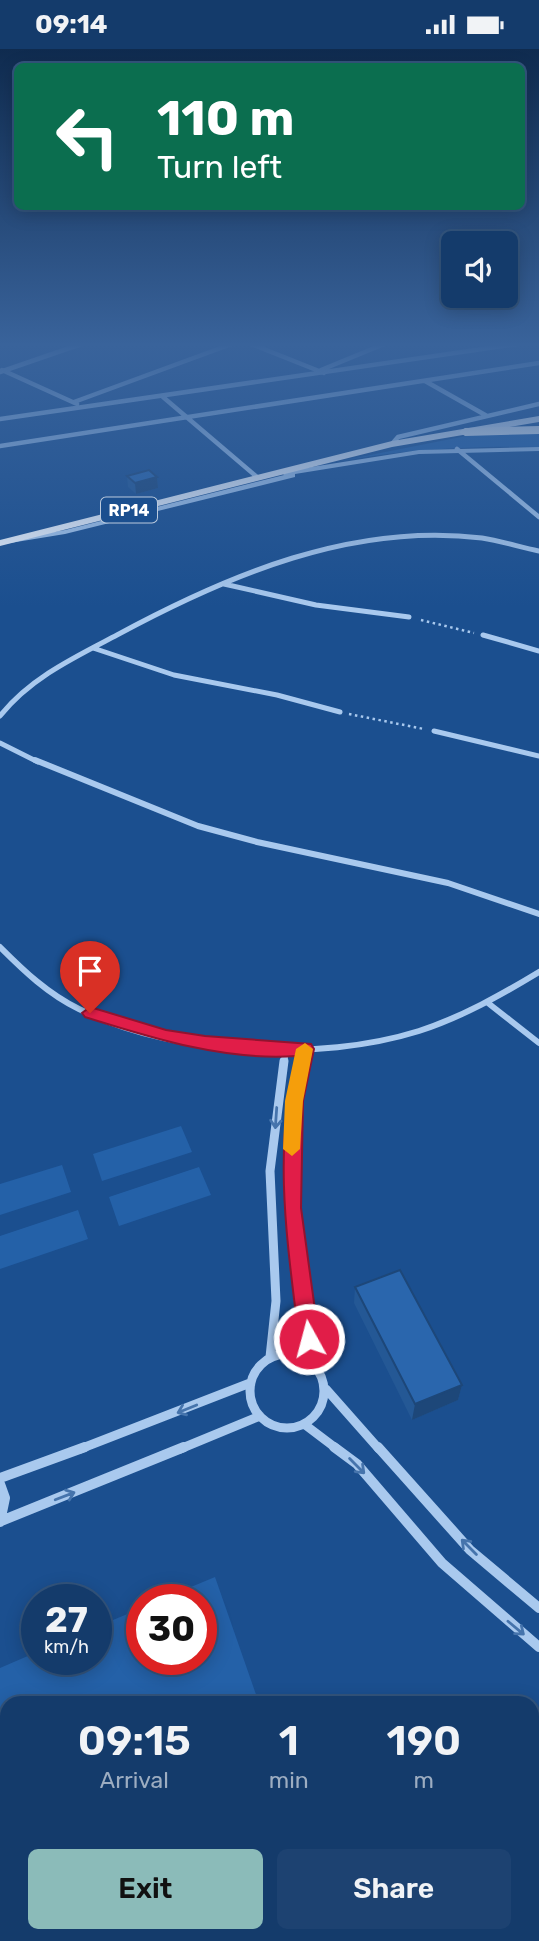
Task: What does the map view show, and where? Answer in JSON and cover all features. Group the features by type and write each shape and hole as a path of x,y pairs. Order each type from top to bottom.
{"highway":[{"path":"459,433 531,430"}],"main road":[{"name":"RP14","path":"0,543 392,444 473,430"}],"street":[{"path":"0,446 104,430"},
{"path":"201,430 257,477"},
{"path":"392,444 398,437 426,430"},
{"path":"0,543 65,532 292,474 371,459 457,449 539,449"},
{"path":"457,449 539,517"},
{"path":"281,471 292,474"},
{"path":"0,716 45,676 174,603 297,557 353,543 406,535 460,536 538,549"},
{"path":"223,583 303,604 372,615 409,617"},
{"path":"483,635 539,651"},
{"path":"93,648 174,675 277,695 340,712"},
{"path":"434,731 539,756"},
{"path":"0,743 44,765 198,826 257,842 448,883 539,914"},
{"path":"0,947 14,965 40,986 69,1004 112,1022 205,1043 286,1050 342,1046 400,1036 440,1024 488,1003 539,972"},
{"path":"488,1003 539,1043"},
{"path":"286,1050 277,1097 270,1212 277,1298 276,1330 270,1357 254,1372 250,1383 253,1406 260,1416 281,1427 304,1424 320,1409 326,1389 324,1380 312,1363 292,1208 294,1101 305,1049"},
{"path":"270,1357 292,1354 312,1363"},
{"path":"0,1478 172,1415 250,1383"},
{"path":"326,1389 470,1550 539,1608"},
{"path":"1,1521 260,1416"},
{"path":"304,1424 356,1464 442,1563 539,1647"},
{"path":"0,1484 5,1498 1,1521"}],"path":[{"path":"409,617 483,635"},
{"path":"340,712 434,731"}],"shaded area":[{"path":"539,432 539,447 427,450 315,466 476,434"},
{"path":"181,1126 192,1152 102,1181 93,1154"},
{"path":"62,1165 71,1192 0,1215 0,1184"},
{"path":"199,1167 211,1195 119,1226 109,1197"},
{"path":"78,1210 88,1239 0,1269 0,1236"},
{"path":"215,1577 257,1696 0,1696 0,1668 21,1659 21,1675 112,1675 112,1620 126,1615 126,1675 217,1675 217,1584 198,1584"}],"building":[{"path":"149,470 157,477 135,483 127,476"},
{"path":"400,1270 462,1385 415,1404 355,1287"}],"slow traffic":[{"path":"292,1149 294,1101 305,1049"}],"route":[{"path":"90,1013 112,1022 205,1043 286,1050 305,1049 294,1101 291,1158 292,1208 309,1339"}]}
